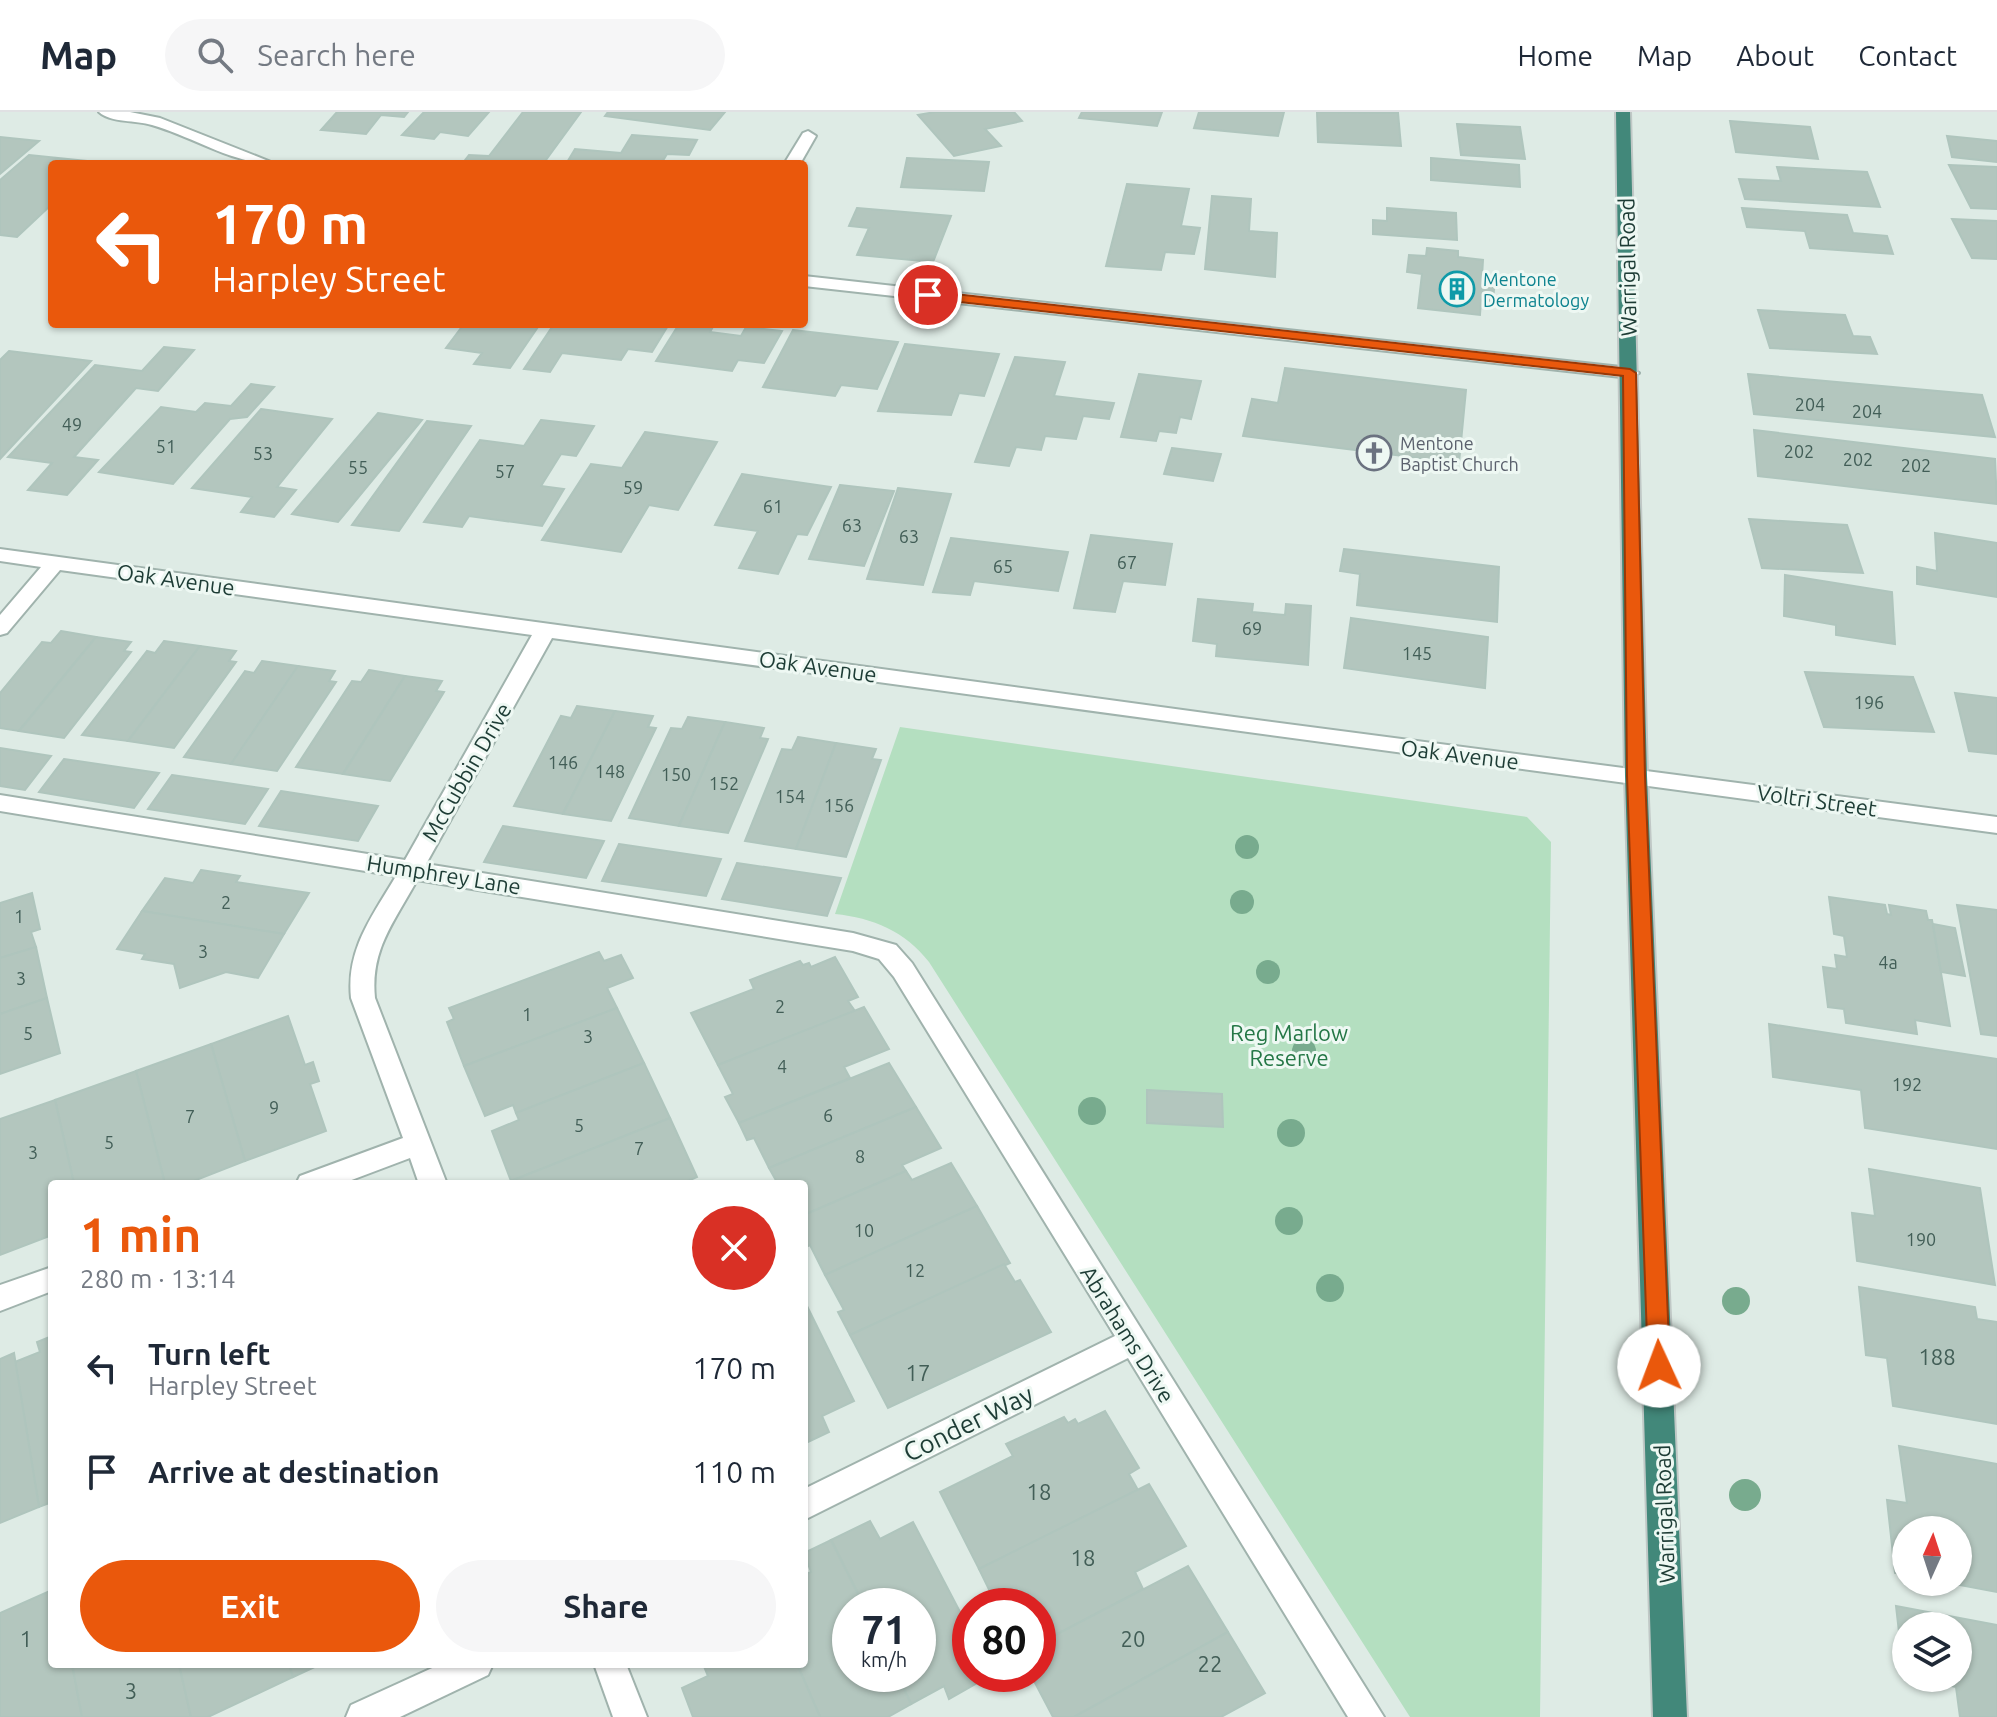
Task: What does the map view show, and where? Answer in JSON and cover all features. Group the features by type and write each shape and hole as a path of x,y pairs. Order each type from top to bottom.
{"highway":[{"name":"Warrigal Road","path":"1623,112 1636,776 1670,1717"}],"street":[{"path":"106,112 155,121 257,160"},
{"path":"794,160 808,136"},
{"path":"808,281 1630,373"},
{"name":"Oak Avenue","path":"0,555 1234,725 1636,776"},
{"path":"0,628 55,563"},
{"name":"McCubbin Drive","path":"432,1180 363,998 361,978 365,952 546,629"},
{"name":"Voltri Street","path":"1636,776 1997,825"},
{"name":"Humphrey Lane","path":"0,803 853,942 887,952"},
{"name":"Abrahams Drive","path":"887,952 903,970 1367,1717"},
{"path":"321,1180 418,1144"},
{"path":"0,1298 48,1280"},
{"name":"Conder Way","path":"808,1503 1132,1342"},
{"path":"363,1717 468,1668"},
{"path":"612,1668 630,1717"}],"green space":[{"name":"Reg Marlow Reserve","path":"900,727 1527,817 1551,842 1540,1717 1410,1717 929,962 899,934 875,923 835,914"}],"building":[{"path":"337,112 408,112 404,117 381,115 366,134 321,130"},
{"path":"424,112 489,112 468,136 440,132 434,139 402,135"},
{"path":"523,112 581,112 546,160 465,160 469,155 489,156"},
{"path":"608,112 725,112 710,130 605,116"},
{"path":"935,112 1014,112 1022,121 985,129 1001,146 954,156 918,115"},
{"path":"1082,112 1162,112 1157,126 1079,118"},
{"path":"1199,112 1284,112 1278,136 1194,128"},
{"path":"1317,112 1398,113 1401,146 1318,142"},
{"path":"1730,121 1810,127 1818,159 1736,152"},
{"path":"1457,124 1520,127 1525,159 1461,155"},
{"path":"632,135 697,140 689,155 667,154 663,160 568,160 575,149 621,153"},
{"path":"1947,136 1997,141 1997,162 1952,157"},
{"path":"0,137 39,141 0,174"},
{"path":"29,155 78,160 48,160 48,208 17,237 0,235 0,180"},
{"path":"907,158 989,162 984,191 901,187"},
{"path":"1431,158 1519,165 1520,187 1431,180"},
{"path":"1949,165 1997,167 1997,209 1971,208"},
{"path":"1777,167 1867,172 1880,207 1745,199 1739,179 1781,181"},
{"path":"1127,184 1189,189 1181,226 1200,228 1194,254 1165,252 1161,270 1106,266"},
{"path":"1212,196 1251,199 1249,231 1277,233 1275,277 1205,269"},
{"path":"857,208 951,216 933,262 857,255 869,228 849,226"},
{"path":"1387,208 1456,213 1457,240 1373,234 1373,220 1387,221"},
{"path":"1742,208 1847,215 1853,233 1887,236 1893,254 1810,248 1805,231 1747,227"},
{"path":"1952,219 1997,221 1997,259 1972,258"},
{"name":"Mentone Dermatology","path":"1427,248 1458,251 1458,257 1483,260 1482,277 1495,278 1493,301 1481,300 1480,315 1418,308 1422,274 1407,272 1409,255 1426,256"},
{"path":"1758,310 1845,315 1853,336 1870,337 1877,354 1770,348"},
{"path":"461,328 537,328 510,368 474,364 482,353 446,348"},
{"path":"551,328 667,328 652,352 628,349 621,360 562,353 550,372 524,369"},
{"path":"677,328 712,328 710,332 741,336 745,328 782,331 764,363 738,360 732,371 656,361"},
{"path":"793,330 898,342 877,389 841,385 835,396 763,387"},
{"path":"905,344 999,354 984,396 959,393 951,415 878,411"},
{"path":"164,347 194,350 158,391 136,388 74,457 98,460 67,495 28,490 52,463 8,457 95,365 142,371"},
{"path":"9,351 91,361 0,459 0,360"},
{"path":"1015,357 1065,362 1054,396 1114,403 1109,419 1083,416 1076,439 1045,436 1041,450 1016,447 1009,466 975,462"},
{"path":"1285,368 1466,390 1459,463 1243,436 1252,399 1278,403"},
{"path":"1139,374 1201,381 1191,419 1180,417 1176,433 1159,431 1156,441 1121,437"},
{"path":"1748,374 1982,395 1995,437 1754,414"},
{"path":"251,384 274,387 247,417 230,419 173,484 99,472 161,407 196,412 205,403 231,406"},
{"path":"261,409 332,419 277,487 296,490 274,517 241,512 252,497 192,488"},
{"path":"378,413 422,420 338,522 292,514"},
{"path":"541,420 594,426 576,456 561,454 541,486 564,489 542,526 469,516 462,527 424,522 480,440 524,446"},
{"path":"427,421 471,426 399,531 352,525"},
{"path":"1754,430 1995,459 1997,504 1758,476"},
{"path":"645,432 717,442 678,510 649,505 621,552 542,540 591,464 622,468"},
{"path":"1172,448 1221,454 1213,481 1164,474"},
{"path":"742,474 831,487 807,535 797,534 778,574 739,568 758,531 715,525"},
{"path":"840,485 894,491 864,566 809,559"},
{"path":"898,488 951,494 923,585 867,579"},
{"path":"1749,519 1847,525 1863,573 1762,568"},
{"path":"1935,533 1997,543 1997,597 1917,584 1917,567 1937,571"},
{"path":"1091,535 1172,544 1165,585 1123,581 1115,612 1074,608"},
{"path":"951,538 1068,552 1058,591 974,581 970,595 933,592"},
{"path":"1344,549 1499,567 1497,622 1357,605 1360,574 1340,571"},
{"path":"1785,575 1892,592 1895,644 1836,635 1836,625 1784,616"},
{"path":"1198,599 1253,604 1252,612 1285,615 1286,604 1311,606 1308,665 1216,656 1217,644 1193,641"},
{"path":"1351,618 1488,637 1485,688 1344,668"},
{"path":"61,631 96,637 19,731 0,728 0,693 42,642 51,643"},
{"path":"96,637 131,642 124,651 131,652 64,738 19,731"},
{"path":"164,641 200,646 128,741 82,735 147,651 155,653"},
{"path":"200,646 236,651 229,661 236,662 174,748 128,741"},
{"path":"262,661 298,666 231,764 184,757 245,671 254,673"},
{"path":"298,666 335,671 329,681 336,682 277,771 231,764"},
{"path":"369,670 405,676 343,774 296,767 352,681 361,682"},
{"path":"1805,672 1913,677 1934,732 1824,727"},
{"path":"405,676 442,681 436,691 444,692 390,781 343,774"},
{"path":"1955,693 1997,698 1997,754 1969,751"},
{"path":"577,706 615,711 563,814 514,806 561,716 571,718"},
{"path":"615,711 653,716 648,727 656,728 611,821 563,814"},
{"path":"688,717 725,722 679,826 629,818 671,728 682,729"},
{"path":"725,722 764,728 760,738 768,739 728,833 679,826"},
{"path":"798,737 836,743 796,849 745,841 782,749 792,750"},
{"path":"836,743 876,749 872,759 881,760 846,857 796,849"},
{"path":"0,748 51,756 25,790 0,786"},
{"path":"64,759 159,773 134,808 39,792"},
{"path":"172,775 268,789 245,824 148,809"},
{"path":"281,791 378,806 358,841 259,826"},
{"path":"503,826 604,841 586,878 484,862"},
{"path":"619,844 721,859 706,896 602,881"},
{"path":"737,863 841,878 827,916 722,899"},
{"path":"201,870 240,876 236,882 309,893 284,934 142,911 165,878 193,883"},
{"path":"32,893 40,929 31,932 36,947 0,958 0,903"},
{"path":"1829,897 1885,905 1887,914 1891,915 1889,905 1926,911 1928,920 1932,920 1950,1026 1915,1020 1917,1034 1846,1023 1844,1009 1828,1007 1823,967 1837,969 1835,955 1847,957 1844,936 1834,934"},
{"path":"1957,905 1997,910 1997,1036 1981,1034"},
{"path":"142,911 284,934 258,978 226,972 180,988 174,964 142,959 145,954 117,949"},
{"path":"1933,924 1955,928 1965,976 1941,972"},
{"path":"36,947 47,998 0,1014 0,958"},
{"path":"599,952 604,961 621,955 633,978 607,988 617,1008 464,1066 447,1022 454,1019 449,1008"},
{"path":"835,957 858,997 848,1001 855,1011 718,1065 691,1013 754,989 750,980 800,961 803,965 809,963 811,967"},
{"path":"47,998 60,1053 0,1074 0,1014"},
{"path":"864,1007 889,1049 844,1067 850,1078 739,1123 725,1097 733,1094 718,1065"},
{"path":"617,1008 644,1063 516,1113 513,1105 485,1116 464,1066"},
{"path":"288,1016 305,1065 313,1062 319,1081 310,1084 326,1131 245,1161 211,1044"},
{"path":"1769,1024 1997,1059 1997,1149 1865,1128 1861,1090 1773,1077"},
{"path":"211,1044 245,1161 196,1180 164,1180 136,1071"},
{"path":"644,1063 670,1118 511,1180 492,1131 519,1120 516,1113"},
{"path":"889,1063 916,1107 769,1168 754,1138 747,1140 739,1123"},
{"path":"136,1071 164,1180 73,1180 55,1100"},
{"path":"1147,1090 1222,1094 1223,1127 1147,1123"},
{"path":"55,1100 73,1180 48,1180 48,1237 0,1255 0,1119"},
{"path":"916,1107 941,1148 902,1165 906,1171 808,1213 808,1180 776,1180 769,1168"},
{"path":"670,1118 697,1177 690,1180 514,1180"},
{"path":"951,1163 977,1206 825,1275 808,1246 808,1213 906,1171 912,1180"},
{"path":"1869,1169 1980,1188 1995,1285 1857,1261 1852,1213 1875,1216"},
{"path":"977,1206 1010,1263 850,1335 838,1312 844,1310 825,1275"},
{"path":"1004,1264 1015,1282 1020,1280 1051,1332 888,1408 850,1335"},
{"path":"1859,1287 1975,1307 1977,1319 1997,1322 1997,1424 1893,1406 1887,1358 1866,1355"},
{"path":"808,1308 854,1401 822,1416 829,1432 808,1442"},
{"path":"48,1338 48,1504 39,1507 15,1362 40,1352 37,1342"},
{"path":"14,1353 39,1507 0,1523 0,1359"},
{"path":"1105,1411 1139,1468 1129,1474 1138,1490 979,1569 940,1492 1013,1456 1006,1444 1064,1417 1068,1423 1075,1419 1078,1424"},
{"path":"1899,1446 1997,1464 1997,1592 1972,1587 1972,1516 1892,1516 1892,1546 1887,1500 1907,1503"},
{"path":"1149,1484 1186,1546 1135,1572 1143,1589 1056,1635 1056,1588 988,1588 979,1569"},
{"path":"870,1521 880,1539 913,1522 952,1597 952,1692 961,1692 949,1699 944,1686 936,1690 936,1588 855,1588 831,1540"},
{"path":"831,1540 855,1588 832,1588 832,1692 905,1692 911,1704 888,1717 820,1717 799,1668 808,1668 808,1573 811,1572 808,1551"},
{"path":"1188,1566 1228,1632 1074,1717 1053,1717 1040,1692 1056,1692 1056,1635"},
{"path":"48,1592 48,1668 73,1668 82,1717 0,1717 0,1613"},
{"path":"1896,1606 1928,1612 1897,1612"},
{"path":"1972,1620 1997,1625 1997,1717 1960,1717 1957,1692 1972,1692"},
{"path":"1228,1632 1265,1693 1221,1717 1074,1717"},
{"path":"73,1668 180,1668 191,1717 82,1717"},
{"path":"180,1668 290,1668 293,1677 208,1717 191,1717"},
{"path":"290,1668 312,1668 293,1677"},
{"path":"705,1668 799,1668 820,1717 693,1717 682,1688 708,1676"},
{"path":"905,1692 933,1692 911,1704"}],"place":[{"name":"Mentone Dermatology","path":"1457,289"},
{"name":"Mentone Baptist Church","path":"1374,453"}],"route":[{"path":"928,295 1630,373 1636,776 1659,1366"}]}
